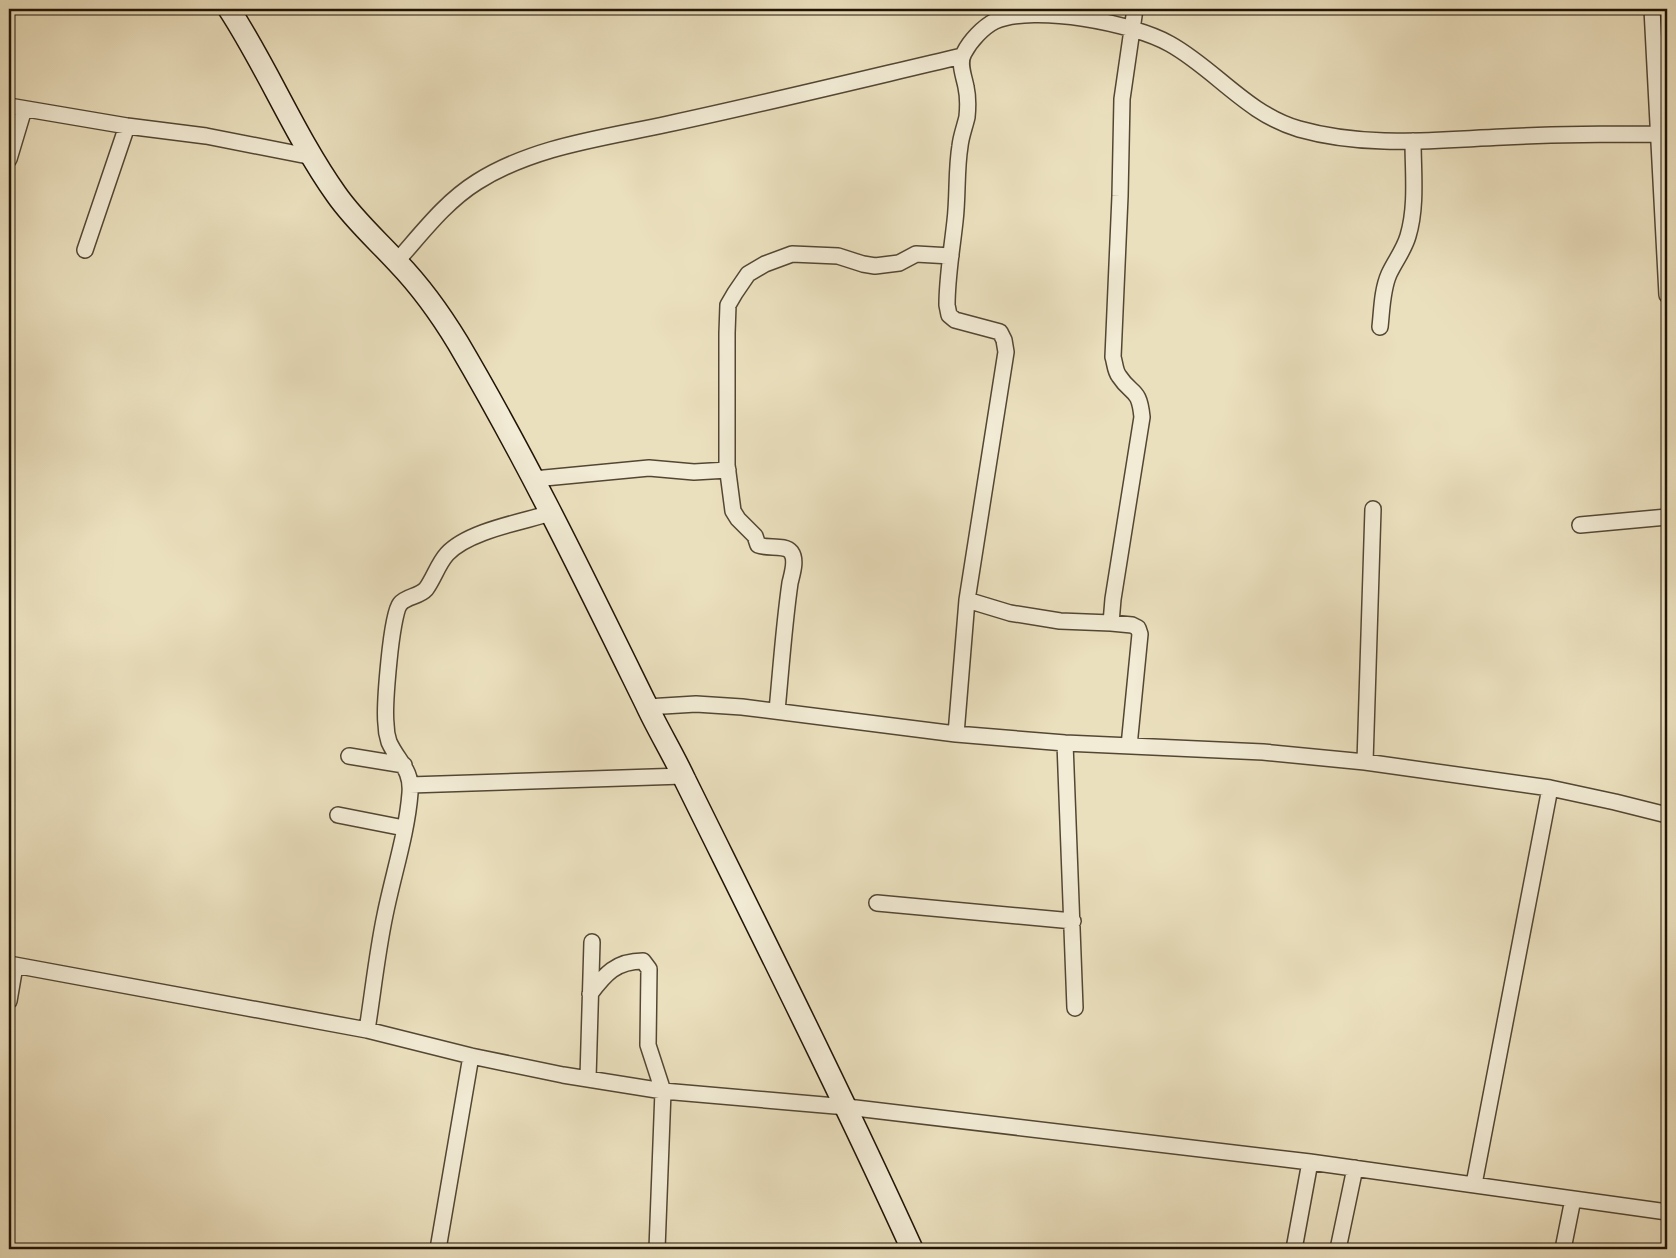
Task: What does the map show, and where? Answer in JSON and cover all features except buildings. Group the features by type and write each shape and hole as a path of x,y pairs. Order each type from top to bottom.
{"main road":[{"path":"229,9 248,39 313,157 347,209 397,261 429,300 454,337 534,479 597,602 647,707 847,1107 912,1249"}],"street":[{"path":"1111,623 1113,599 1142,417 1140,401 1136,393 1118,375 1113,357 1122,99 1136,9"},
{"path":"1652,9 1667,296"},
{"path":"956,734 967,600 1006,352 1004,340 1000,332 955,320 949,315 947,295 952,256 960,144 967,118 968,100 962,68 962,56 970,43 984,28 992,22 1007,17 1055,16 1088,19 1133,29 1154,36 1178,48 1251,106 1296,128 1337,138 1413,141 1578,134 1658,134"},
{"path":"397,261 458,196 477,182 519,161 598,138 677,122 962,56"},
{"path":"9,159 16,108 127,126 206,136 313,157"},
{"path":"85,250 127,126"},
{"path":"1380,326 1385,286 1389,274 1404,248 1411,223 1413,141"},
{"path":"777,711 794,558 790,551 782,547 767,548 758,545 749,529 738,519 734,511 728,470 728,305 748,274 765,264 792,254 838,256 875,266 899,263 916,254 952,256"},
{"path":"534,479 649,468 694,472 728,470"},
{"path":"1365,762 1373,509"},
{"path":"368,1030 382,933 404,828 410,785 409,774 389,741 385,722 394,624 399,606 402,602 424,591 440,562 452,549 484,533 552,513"},
{"path":"1580,525 1667,517"},
{"path":"967,600 1010,613 1060,621 1132,625 1138,628 1140,634 1129,746"},
{"path":"647,707 696,704 777,711 956,734 1065,743 1263,752 1365,762 1550,788 1667,815"},
{"path":"1065,743 1076,1008"},
{"path":"349,756 404,765"},
{"path":"410,785 683,776"},
{"path":"1474,1184 1550,788"},
{"path":"338,815 404,828"},
{"path":"877,902 1073,921"},
{"path":"588,1078 592,942"},
{"path":"590,994 605,974 624,962 643,961 649,969 648,1045 663,1091 657,1249"},
{"path":"9,1000 12,965 368,1030 471,1056 663,1091 847,1107 1310,1162 1667,1212"},
{"path":"438,1249 471,1056"},
{"path":"1294,1249 1310,1162"},
{"path":"1338,1249 1355,1168"},
{"path":"1563,1249 1573,1199"}]}
